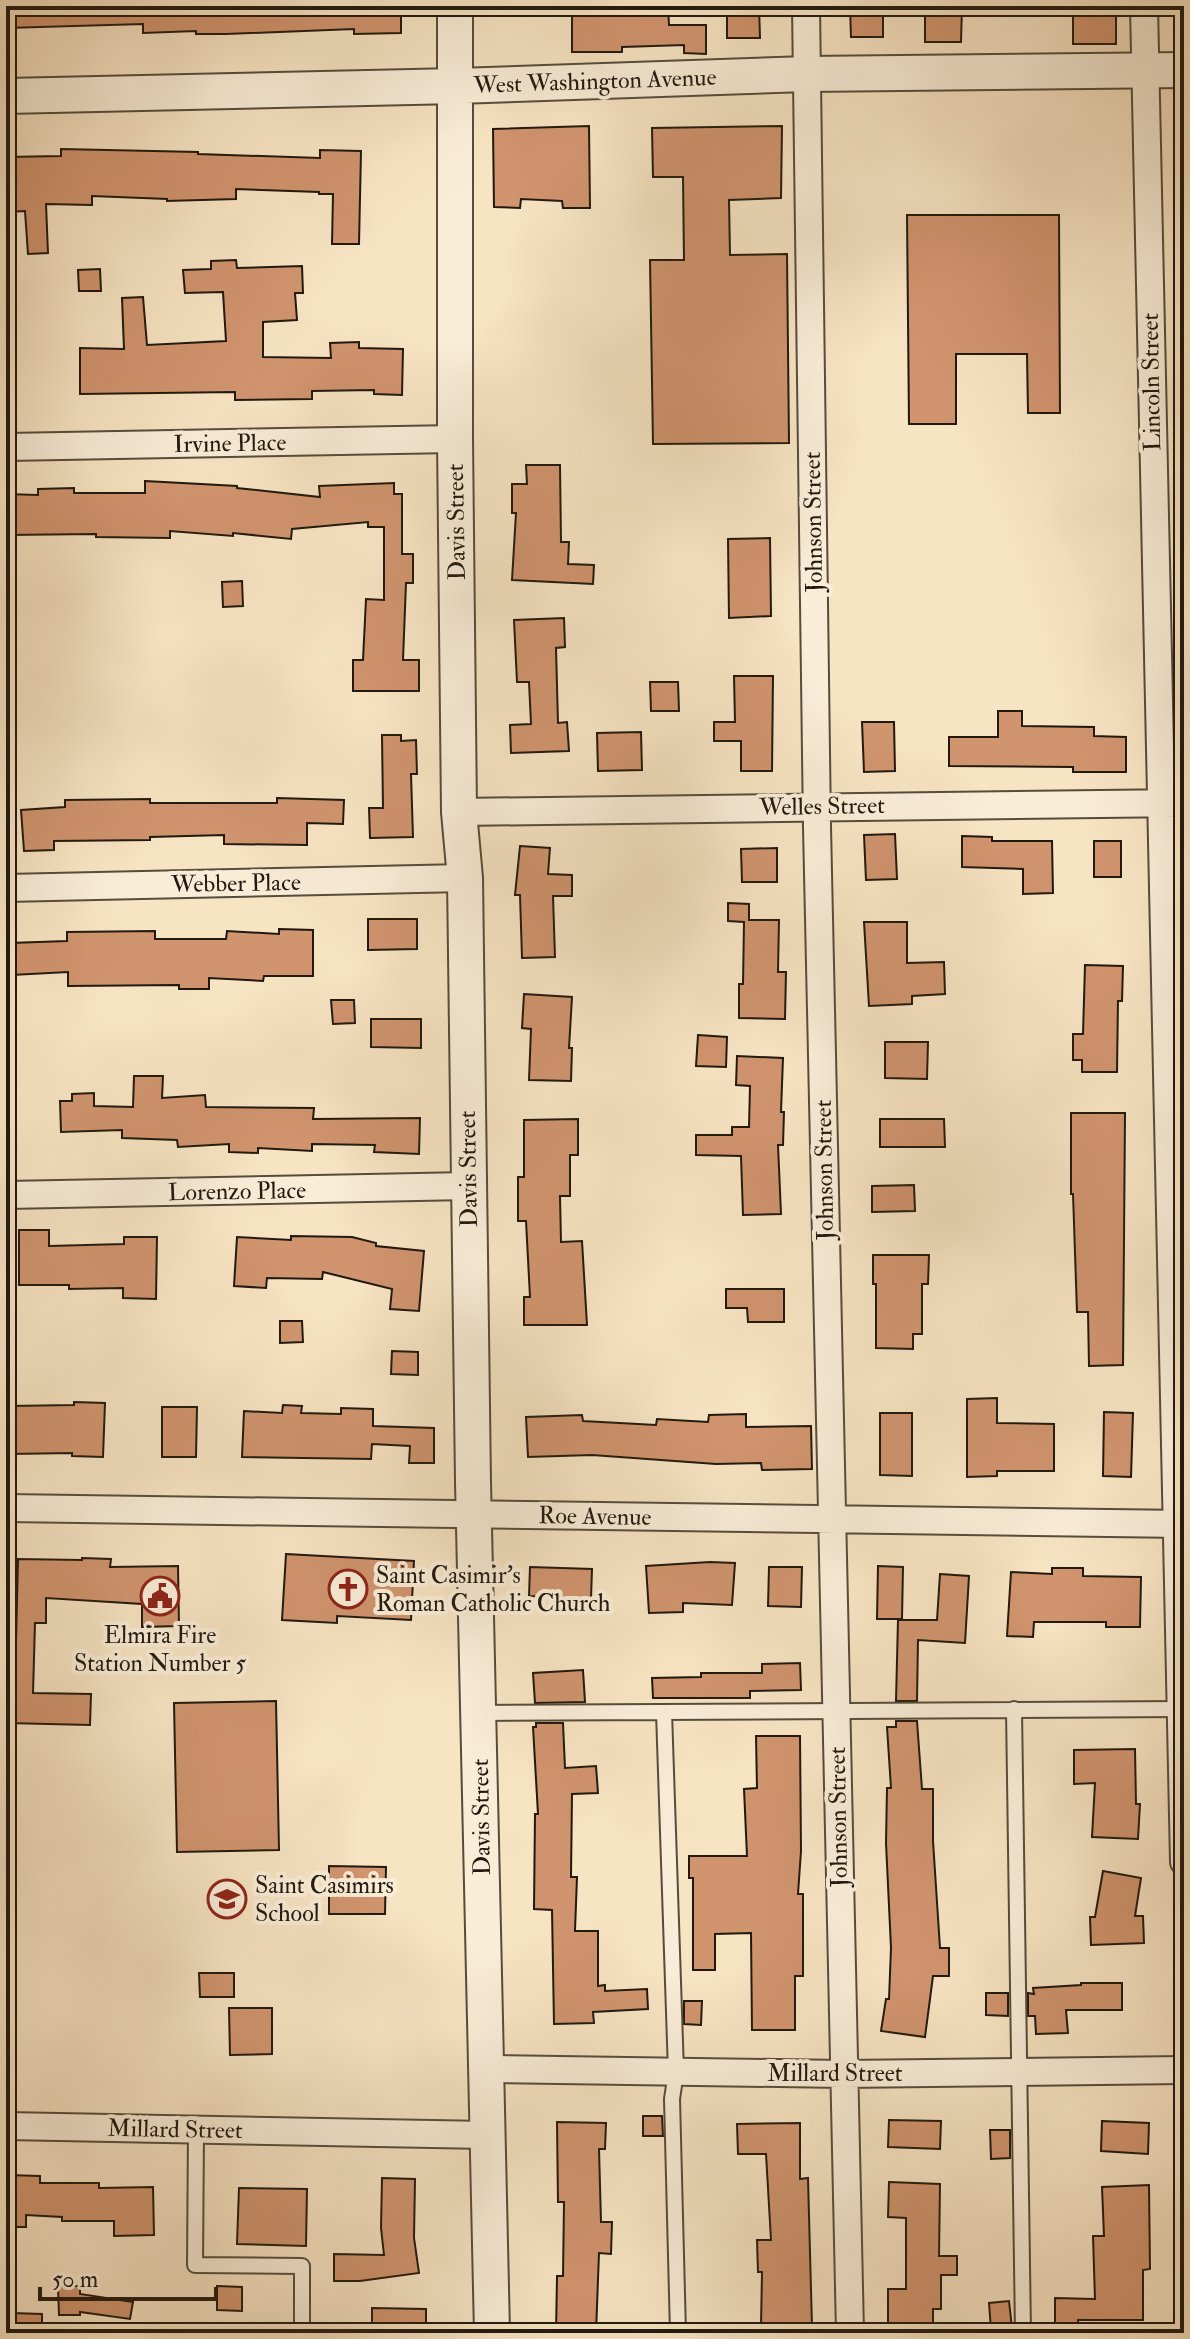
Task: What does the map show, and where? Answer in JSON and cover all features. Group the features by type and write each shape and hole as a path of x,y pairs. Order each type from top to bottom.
{"street":[{"name":"Davis Street","path":"455,6 459,812 465,878 473,1514 492,2333"},
{"name":"Johnson Street","path":"806,6 817,805 850,2333"},
{"name":"Lincoln Street","path":"1144,6 1172,803 1184,1862"},
{"name":"West Washington Avenue","path":"6,96 807,74 1184,70"},
{"name":"Irvine Place","path":"6,447 455,439"},
{"name":"Welles Street","path":"459,812 817,805 1172,803"},
{"name":"Webber Place","path":"6,888 465,878"},
{"name":"Lorenzo Place","path":"6,1195 468,1186"},
{"name":"Roe Avenue","path":"6,1508 1180,1524"},
{"name":"Millard Street","path":"487,2069 844,2074 1184,2070"},
{"name":"Millard Street","path":"6,2126 487,2135"}],"lane":[{"path":"1014,1709 1023,2333"},
{"path":"478,1713 1182,1709"},
{"path":"664,1712 676,2072 672,2099 678,2333"},
{"path":"196,2130 195,2265 302,2266 302,2333"}],"building":[{"path":"6,6 401,6 401,33 354,34 354,29 226,34 196,34 196,31 143,33 143,24 6,28"},
{"path":"572,6 668,6 669,25 706,25 706,54 684,53 684,45 622,47 622,52 572,52"},
{"path":"727,6 759,6 760,38 727,38"},
{"path":"850,6 883,6 883,37 851,37"},
{"path":"925,6 962,6 961,42 925,42"},
{"path":"1073,6 1116,6 1116,44 1073,44"},
{"path":"589,126 590,208 563,208 562,201 521,199 520,208 494,207 493,129"},
{"path":"782,126 781,198 729,200 730,255 787,254 789,443 653,444 650,260 684,260 683,177 653,177 652,128"},
{"path":"61,149 320,158 320,150 361,151 359,244 332,244 333,194 236,189 236,199 167,201 92,196 92,205 46,204 48,253 28,254 25,211 6,212 6,157 61,156"},
{"path":"907,215 1059,215 1060,413 1028,413 1027,354 956,354 956,424 909,424"},
{"path":"236,260 237,268 302,266 303,293 295,293 297,320 263,322 263,357 331,358 330,343 359,342 359,348 403,349 402,395 374,394 374,390 312,391 312,399 235,400 235,392 80,394 80,348 124,349 122,298 143,297 147,345 226,341 223,292 185,293 183,270 211,269 211,261"},
{"path":"100,269 101,291 79,291 78,270"},
{"path":"526,465 560,465 561,542 569,542 568,564 594,565 593,584 512,580 516,513 512,513 512,484 527,484"},
{"path":"145,481 237,486 320,497 319,486 394,483 394,494 402,494 402,554 413,554 413,583 406,583 403,660 419,660 419,691 353,691 353,660 363,660 366,599 384,600 384,527 368,527 368,522 292,529 291,539 170,531 170,538 96,537 96,534 6,535 6,494 38,495 38,489 74,488 74,493 145,493"},
{"path":"770,538 771,616 729,618 728,539"},
{"path":"242,581 243,606 223,607 222,582"},
{"path":"564,618 565,647 556,648 558,723 567,722 569,751 511,753 510,725 531,724 529,682 517,682 514,620"},
{"path":"734,676 773,676 772,771 741,771 741,741 714,741 714,722 735,722"},
{"path":"650,682 678,682 679,711 651,711"},
{"path":"998,711 1022,711 1022,726 1094,727 1094,736 1126,737 1126,772 1073,772 1073,767 949,766 949,737 998,737"},
{"path":"862,722 894,722 895,771 864,772"},
{"path":"641,732 642,770 598,771 597,733"},
{"path":"382,735 401,735 401,741 416,740 417,774 411,774 413,837 370,838 369,808 383,808"},
{"path":"277,798 344,800 343,824 307,823 307,845 224,844 224,835 54,841 54,850 24,851 21,810 65,807 65,800 277,803"},
{"path":"895,834 897,879 866,880 864,835"},
{"path":"962,836 992,837 992,841 1052,841 1053,893 1023,894 1023,869 962,867"},
{"path":"1094,841 1121,841 1121,877 1094,877"},
{"path":"520,846 550,848 548,874 572,875 572,896 553,896 555,957 522,958 520,895 515,895"},
{"path":"777,848 777,882 742,882 741,849"},
{"path":"728,903 749,904 749,920 779,920 778,972 786,972 785,1019 739,1018 744,922 728,921"},
{"path":"368,919 417,919 417,949 368,950"},
{"path":"864,922 907,922 907,963 944,962 945,994 912,996 912,1004 869,1006"},
{"path":"279,929 313,930 313,976 264,976 263,981 209,978 209,989 179,989 179,985 68,986 68,972 12,975 10,943 67,941 67,932 155,931 155,939 226,939 227,931 279,934"},
{"path":"1085,965 1123,966 1122,1001 1118,1001 1117,1072 1082,1072 1082,1060 1073,1060 1073,1034 1083,1034"},
{"path":"524,994 572,997 571,1081 529,1080 531,1029 522,1028"},
{"path":"331,1000 354,1000 355,1023 333,1024"},
{"path":"371,1019 421,1019 421,1048 371,1047"},
{"path":"698,1035 727,1037 726,1067 696,1066"},
{"path":"885,1042 928,1042 927,1079 885,1078"},
{"path":"737,1056 783,1058 783,1145 778,1145 781,1214 743,1215 741,1156 696,1155 696,1135 732,1135 732,1127 749,1127 750,1086 736,1085"},
{"path":"134,1076 163,1076 162,1098 205,1095 206,1107 314,1108 313,1119 420,1118 419,1154 374,1152 375,1145 312,1144 312,1151 258,1148 258,1153 229,1152 229,1144 178,1147 177,1140 122,1138 122,1130 61,1132 60,1101 72,1101 72,1094 94,1093 94,1106 133,1107"},
{"path":"1071,1113 1125,1113 1123,1365 1089,1366 1088,1312 1077,1312 1071,1194"},
{"path":"578,1119 578,1155 570,1155 570,1196 560,1196 561,1242 582,1241 587,1325 524,1325 524,1297 530,1297 526,1221 518,1221 518,1177 524,1177 524,1120"},
{"path":"880,1119 944,1119 945,1147 880,1147"},
{"path":"914,1185 915,1211 872,1212 872,1186"},
{"path":"19,1230 49,1230 49,1246 124,1244 124,1237 157,1237 156,1299 123,1298 123,1288 69,1289 69,1285 19,1285"},
{"path":"291,1236 352,1237 376,1243 376,1246 424,1251 419,1311 390,1309 392,1289 323,1272 322,1279 267,1278 266,1288 234,1286 237,1237 291,1240"},
{"path":"873,1255 929,1255 928,1284 922,1284 922,1334 913,1334 913,1349 876,1348"},
{"path":"726,1289 784,1289 784,1322 748,1322 747,1308 726,1308"},
{"path":"280,1321 302,1321 303,1342 280,1343"},
{"path":"392,1351 418,1352 418,1375 391,1374"},
{"path":"997,1398 997,1423 1054,1424 1054,1471 997,1471 997,1476 967,1477 967,1399"},
{"path":"74,1402 105,1403 103,1457 72,1456 72,1453 10,1454 9,1406 74,1405"},
{"path":"283,1405 302,1406 301,1413 341,1414 341,1408 373,1409 373,1426 434,1428 434,1463 409,1463 410,1446 372,1444 371,1459 242,1457 244,1411 282,1413"},
{"path":"162,1407 197,1407 196,1457 162,1457"},
{"path":"1104,1412 1133,1413 1131,1477 1103,1476"},
{"path":"880,1413 912,1413 912,1476 880,1475"},
{"path":"746,1414 746,1427 811,1426 812,1469 762,1470 761,1463 716,1464 592,1455 528,1457 526,1417 582,1415 583,1421 656,1425 657,1419 708,1422 709,1415"},
{"name":"Saint Casimir's Roman Catholic Church","path":"286,1554 414,1561 411,1620 337,1616 337,1623 282,1620"},
{"path":"18,1559 111,1559 110,1567 178,1566 179,1626 142,1627 142,1604 46,1598 46,1623 35,1623 33,1693 91,1694 90,1725 6,1723 6,1642 16,1642"},
{"path":"735,1563 732,1605 683,1603 683,1612 649,1613 646,1566"},
{"path":"878,1566 903,1567 902,1619 877,1619"},
{"path":"530,1567 592,1569 591,1599 529,1596"},
{"path":"769,1567 802,1567 801,1607 768,1606"},
{"path":"1052,1568 1083,1568 1083,1576 1141,1577 1140,1627 1106,1627 1106,1622 1034,1622 1033,1637 1007,1636 1011,1572 1052,1574"},
{"path":"940,1574 969,1576 965,1643 918,1640 917,1701 896,1701 898,1620 937,1620"},
{"path":"800,1663 801,1690 750,1691 750,1698 653,1698 652,1678 701,1677 701,1673 762,1673 762,1664"},
{"path":"583,1670 585,1702 535,1703 533,1673"},
{"path":"276,1701 279,1850 177,1852 174,1703"},
{"path":"896,1721 917,1721 922,1789 933,1789 940,1948 949,1948 949,1976 933,1976 925,2037 881,2031 886,1999 889,1999 891,1948 886,1843 887,1788 891,1788 887,1727 896,1727"},
{"path":"536,1723 563,1723 565,1768 596,1766 598,1793 572,1794 571,1877 577,1877 575,1931 598,1931 598,1986 605,1985 605,1991 647,1989 648,2009 593,2012 594,2023 554,2024 552,1910 534,1909 535,1814 538,1814 533,1727"},
{"path":"756,1736 800,1736 801,1851 798,1894 803,1894 803,1976 795,1976 795,2030 752,2030 751,1933 715,1934 715,1970 693,1970 693,1878 689,1878 689,1856 747,1856 744,1789 757,1788"},
{"path":"1135,1749 1136,1804 1140,1804 1138,1839 1092,1837 1095,1783 1074,1784 1074,1750"},
{"path":"329,1866 386,1867 385,1914 329,1914"},
{"path":"1103,1871 1141,1878 1135,1916 1143,1916 1144,1943 1091,1945 1090,1917 1095,1917"},
{"path":"199,1973 234,1973 234,1997 200,1997"},
{"path":"1122,1983 1122,2010 1066,2010 1068,2033 1036,2034 1035,2016 1028,2016 1028,1993 1034,1994 1033,1988"},
{"path":"986,1993 1008,1993 1008,2016 986,2015"},
{"path":"684,2001 702,2001 701,2025 684,2024"},
{"path":"229,2008 272,2008 272,2054 230,2055"},
{"path":"643,2116 662,2116 663,2136 643,2136"},
{"path":"889,2120 941,2121 940,2149 888,2147"},
{"path":"1102,2121 1149,2123 1148,2154 1101,2151"},
{"path":"557,2122 606,2123 605,2149 599,2149 601,2222 612,2222 611,2254 599,2253 596,2333 556,2333 557,2276 563,2276 564,2202 558,2202"},
{"path":"800,2123 800,2179 808,2178 812,2327 761,2326 762,2272 758,2272 757,2240 771,2240 766,2154 738,2154 737,2124"},
{"path":"990,2130 1010,2130 1010,2158 991,2159"},
{"path":"7,2175 40,2176 40,2183 99,2183 99,2188 153,2187 154,2235 114,2236 114,2221 62,2221 62,2217 26,2215 26,2227 6,2227"},
{"path":"382,2178 415,2179 414,2238 419,2273 360,2281 334,2281 334,2254 384,2255"},
{"path":"889,2182 940,2184 939,2256 957,2256 957,2275 941,2275 941,2309 933,2309 933,2326 888,2327 888,2289 906,2289 906,2218 888,2217"},
{"path":"1149,2185 1150,2269 1143,2270 1143,2320 1078,2320 1078,2329 1055,2328 1055,2298 1095,2299 1093,2236 1104,2236 1102,2187"},
{"path":"239,2188 307,2189 306,2246 237,2244"},
{"path":"58,2286 80,2286 80,2294 133,2302 130,2319 80,2312 80,2315 59,2315"},
{"path":"217,2286 242,2287 242,2311 217,2310"},
{"path":"1009,2301 1012,2328 991,2330 989,2303"},
{"path":"372,2308 426,2309 426,2333 372,2333"},
{"path":"11,2313 42,2314 42,2333 10,2333"}],"place":[{"name":"Saint Casimir's Roman Catholic Church","path":"348,1589"},
{"name":"Elmira Fire Station Number 5","path":"160,1596"},
{"name":"Saint Casimirs School","path":"227,1899"}]}
